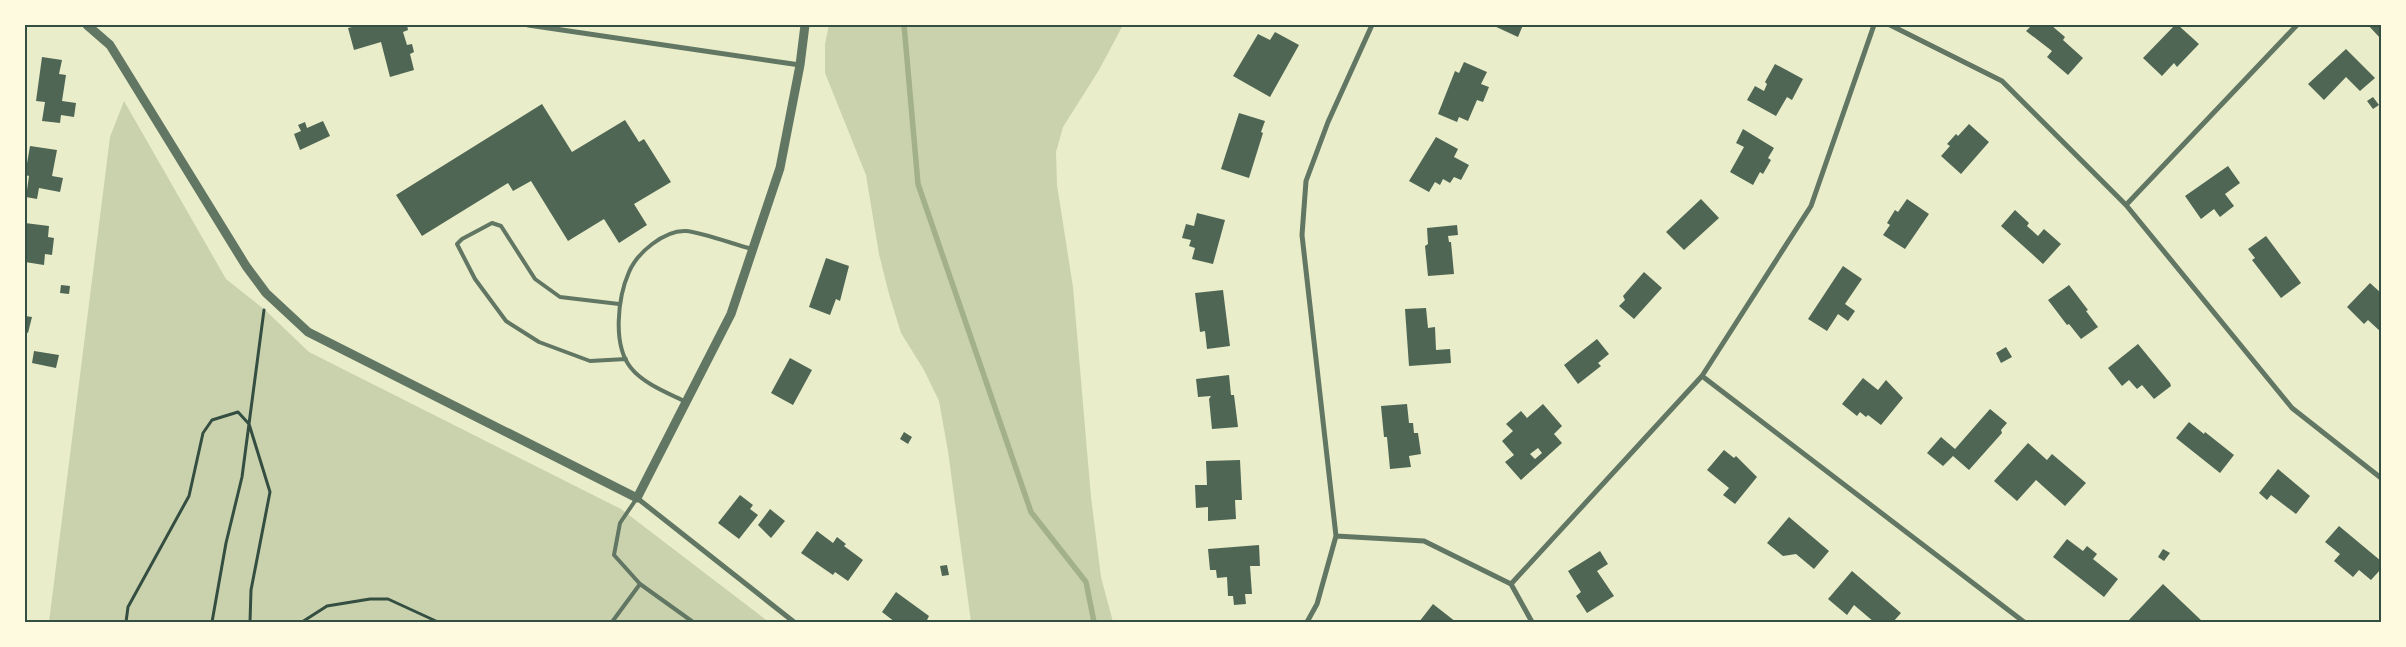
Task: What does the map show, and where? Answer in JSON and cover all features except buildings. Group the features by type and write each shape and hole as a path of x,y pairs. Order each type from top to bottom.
{"street":[{"path":"87,25 110,45 246,266 266,293 308,332 637,498 794,622"},
{"path":"528,25 800,66"},
{"path":"637,498 731,314 780,168 800,66 804,25"},
{"path":"1307,622 1316,604 1336,536 1302,235 1306,181 1328,122 1372,25"},
{"path":"1511,584 1702,376 1811,206 1874,25"},
{"path":"1890,25 2002,80 2126,205 2292,408 2381,478"},
{"path":"2126,205 2297,25"},
{"path":"1702,376 2024,622"},
{"path":"1336,536 1424,541 1511,584 1532,622"}],"lane":[{"path":"619,304 560,297 535,279 501,226 492,223 462,239 457,244 475,279 506,321 539,342 590,360 626,359"},
{"path":"686,402 653,385 631,368 620,348 619,304 629,271 647,248 667,236 685,231 752,249"},
{"path":"637,498 620,523 614,555 640,584 693,622"},
{"path":"612,622 640,584"}],"path":[{"path":"212,622 226,543 242,477 266,293"},
{"path":"126,622 128,607 175,526 189,496 203,433 212,420 238,412 249,424 270,492 251,590 250,622"},
{"path":"302,622 326,606 370,599 388,599 438,622"}],"green space":[{"path":"829,25 1123,25 1099,70 1063,127 1056,152 1057,185 1073,287 1091,497 1101,577 1113,622 971,622 948,451 939,401 924,370 901,333 889,294 879,254 866,175 825,73 825,44"},
{"path":"124,101 226,279 265,310 309,352 621,509 769,622 49,622 110,137"}],"waterway":[{"path":"904,25 918,184 1031,512 1086,582 1094,622"}]}
